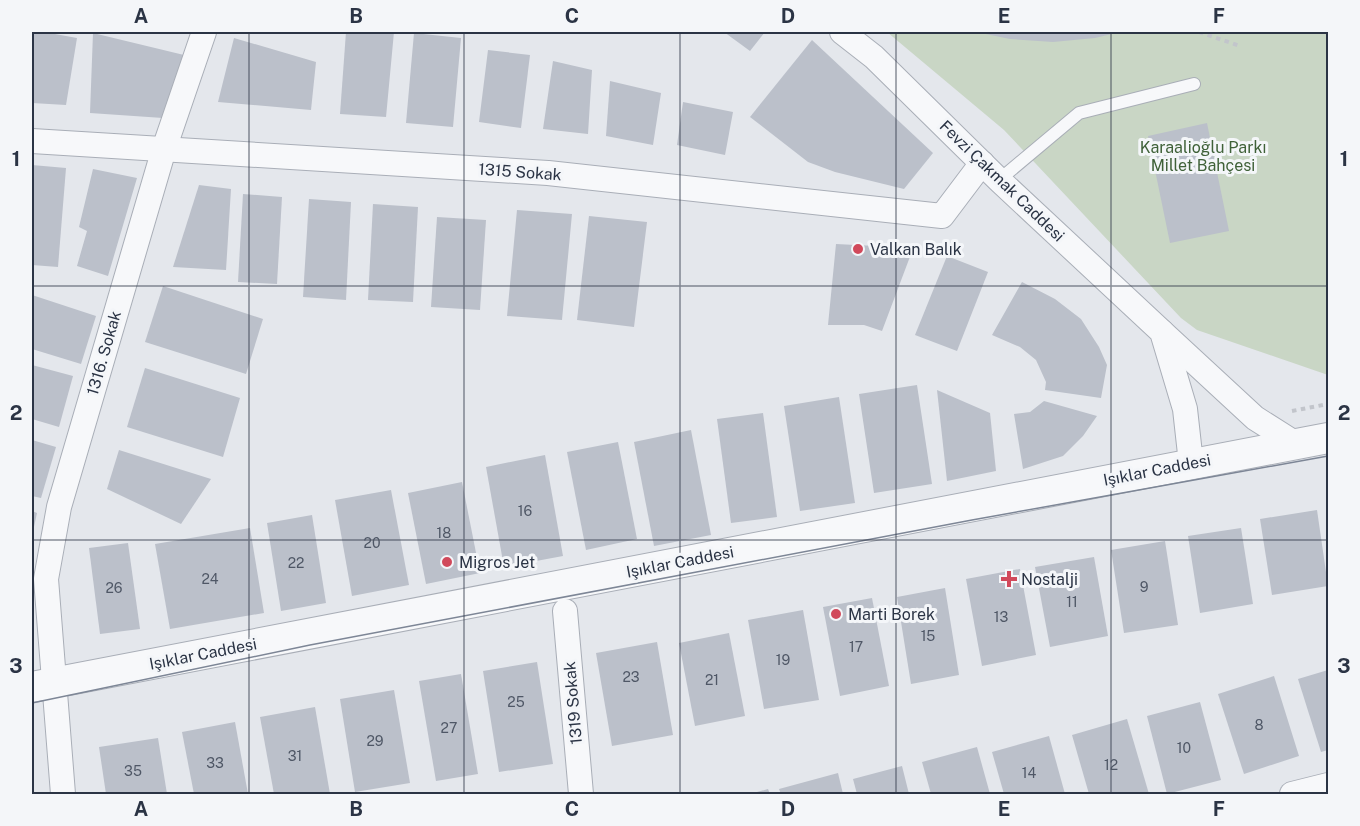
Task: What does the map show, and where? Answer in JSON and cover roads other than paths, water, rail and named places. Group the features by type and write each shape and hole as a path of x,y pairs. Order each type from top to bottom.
{"street":[{"name":"1316. Sokak","path":"63,795 43,685 46,579 59,507 164,149 204,32"},
{"name":"Fevzi Çakmak Caddesi","path":"842,32 874,57 999,180 1255,418 1296,444"},
{"name":"1315 Sokak","path":"32,141 548,173 942,216 982,163"},
{"path":"1162,332 1185,409 1191,463"},
{"name":"Işıklar Caddesi","path":"43,685 1329,438"},
{"name":"1319 Sokak","path":"565,611 581,795"},
{"path":"1292,795 1329,786"}],"lane":[{"path":"999,180 1079,113 1194,84"}],"tram line":[{"path":"32,703 310,645 972,520 1328,456"}],"place":[{"name":"Valkan Balık","path":"858,249"},
{"name":"Migros Jet","path":"447,562"},
{"name":"Nostalji","path":"1009,579"},
{"name":"Marti Borek","path":"836,614"}],"park label":[{"name":"Karaalioğlu Parkı Millet Bahçesi","path":"1203,156"}]}
